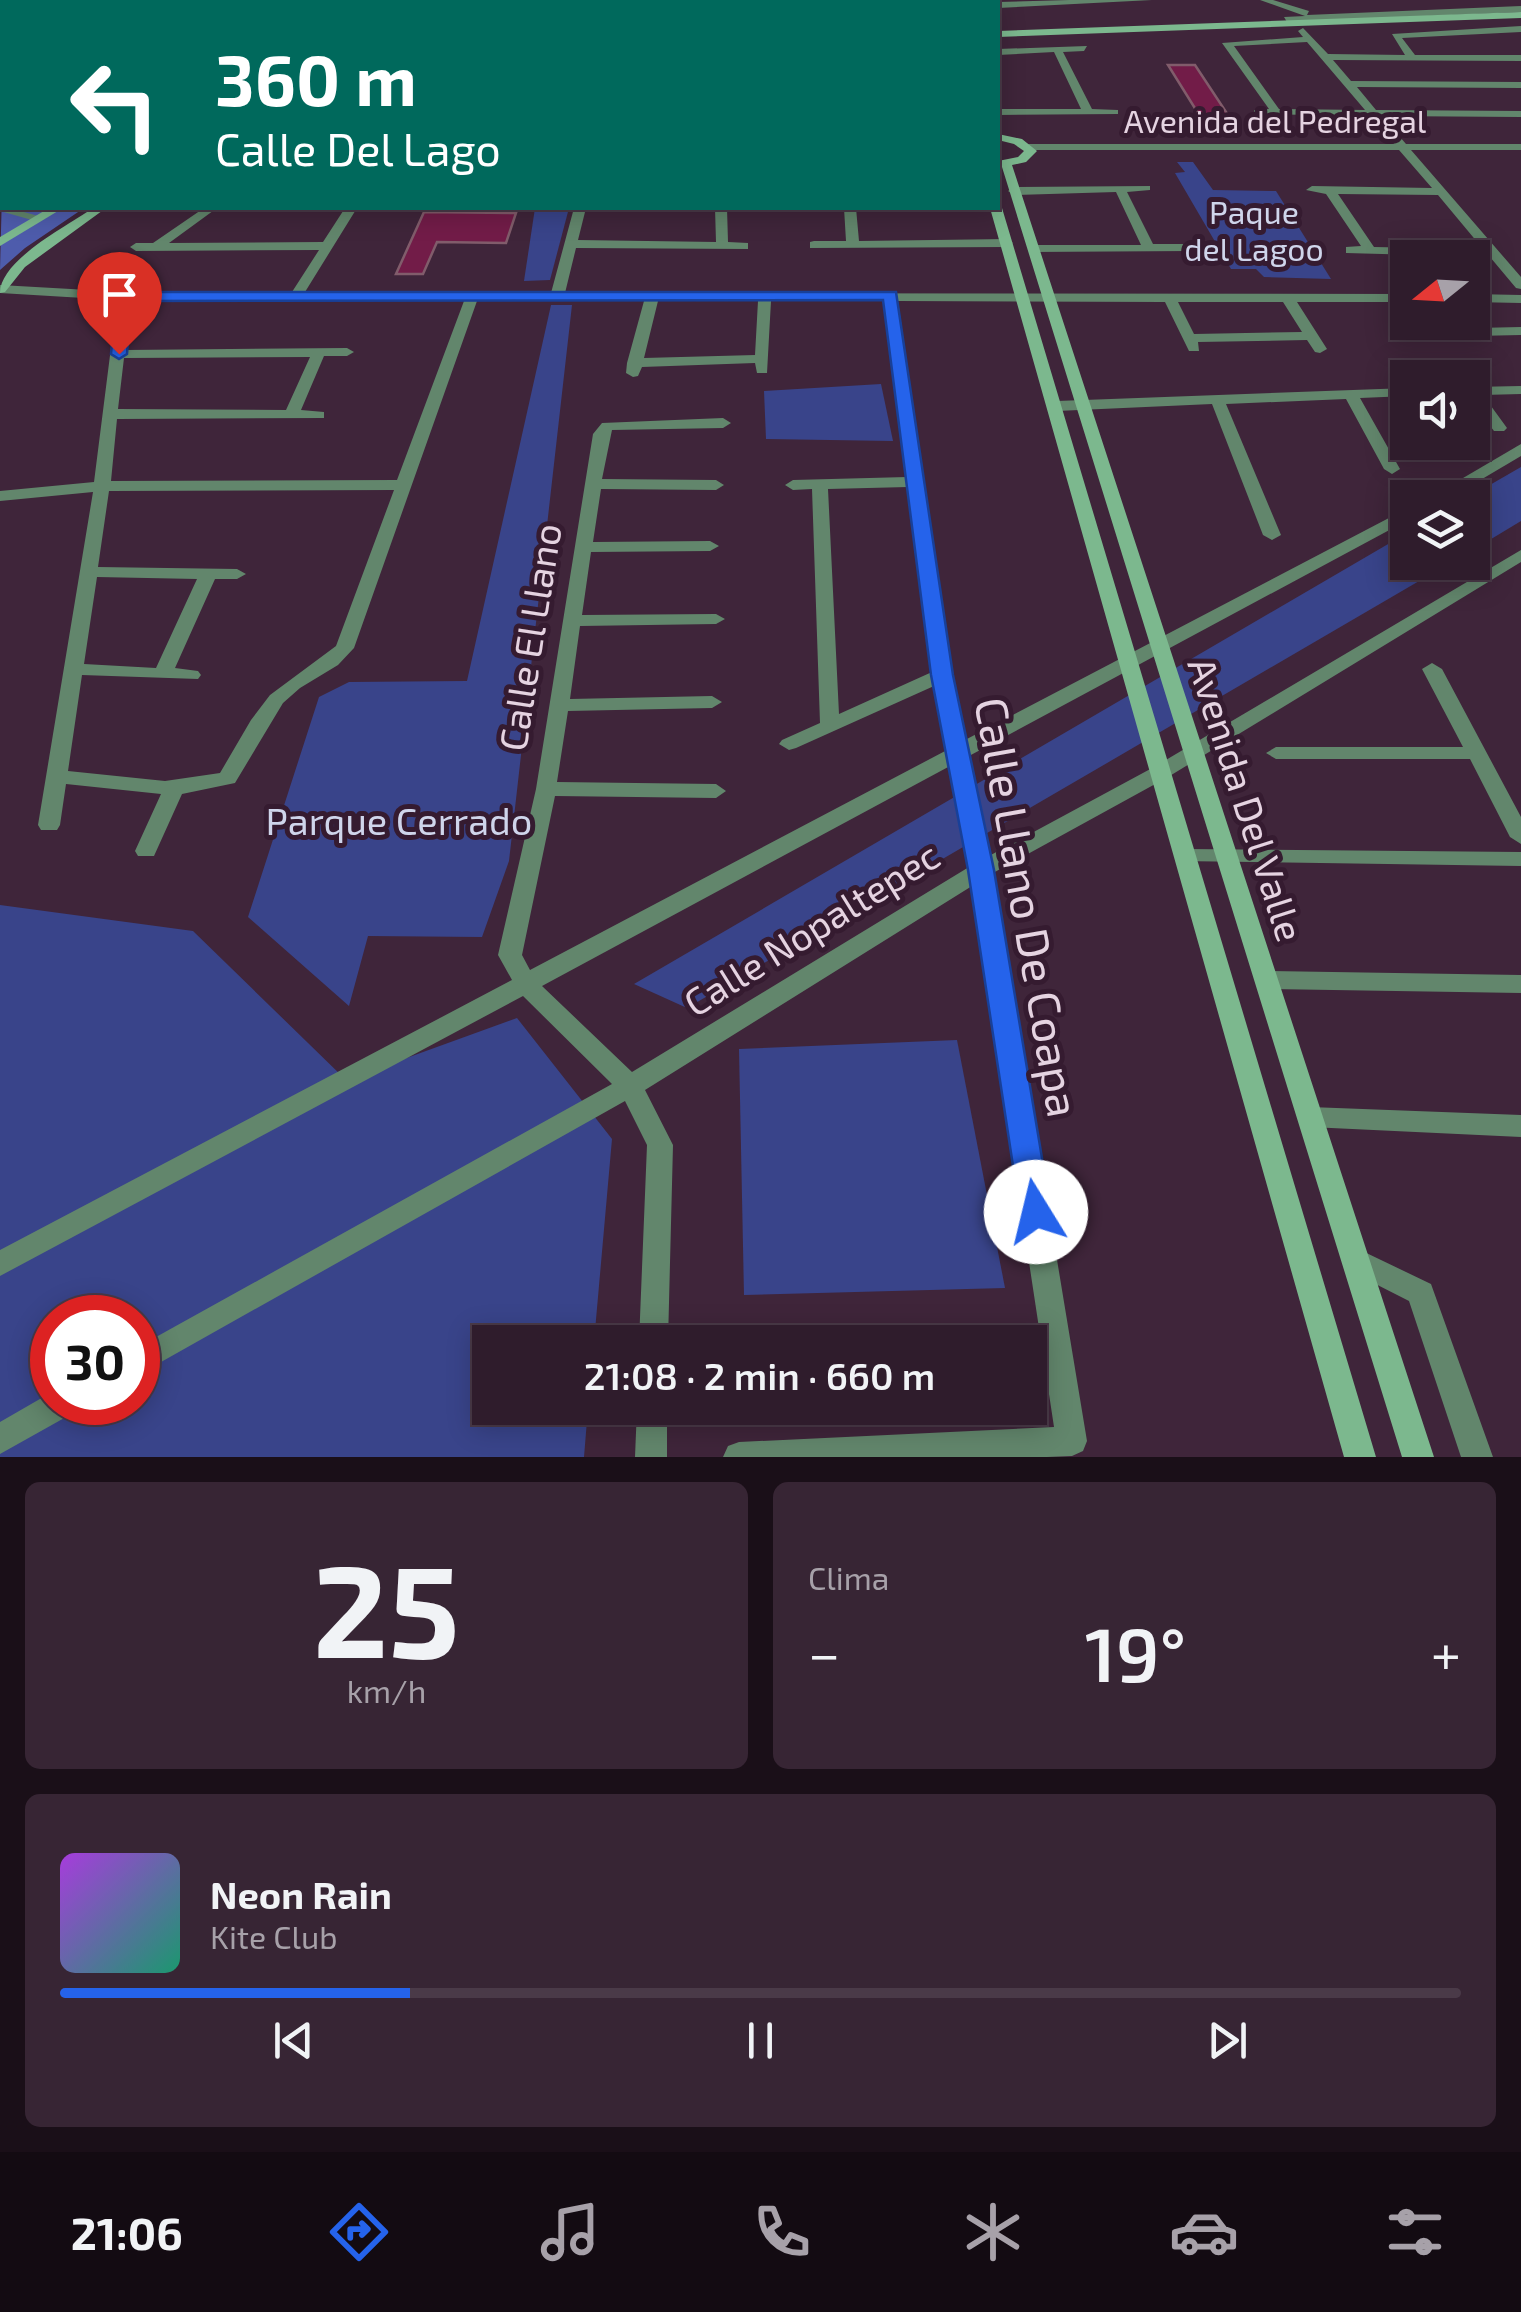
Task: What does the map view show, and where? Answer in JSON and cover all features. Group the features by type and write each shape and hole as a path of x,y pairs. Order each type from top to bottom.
{"street":[{"path":"1000,5 1148,0"},
{"path":"1245,0 1298,28 1326,56 1521,285"},
{"path":"1264,0 1322,20"},
{"path":"1276,112 1226,42 1322,20 1521,12"},
{"path":"1000,34 1298,28"},
{"path":"1412,58 1395,36 1521,30"},
{"path":"1000,52 1084,48"},
{"path":"1057,49 1088,112"},
{"path":"1326,56 1521,58"},
{"path":"1350,84 1521,85"},
{"path":"1000,112 1114,112"},
{"path":"1258,112 1521,114"},
{"path":"1000,135 1030,150 1022,160 1002,164"},
{"name":"Avenida del Pedregal","path":"1030,150 1521,153"},
{"name":"Avenida Del Valle","path":"1002,164 1086,405 1418,1457"},
{"path":"1120,188 1149,249"},
{"path":"1014,191 1146,188"},
{"path":"1312,190 1443,192"},
{"path":"1329,190 1370,250"},
{"path":"0,242 54,210"},
{"path":"0,289 20,264 96,210"},
{"path":"159,244 207,210"},
{"path":"297,295 350,210"},
{"path":"557,296 580,210"},
{"path":"722,210 722,245"},
{"path":"850,210 852,244"},
{"name":"Avenida Del Valle","path":"997,210 1360,1457"},
{"path":"814,244 1008,243"},
{"path":"573,244 744,246"},
{"path":"136,247 329,246"},
{"path":"1035,250 1187,248"},
{"path":"1350,250 1494,253"},
{"path":"0,289 124,296 1050,295 1390,299"},
{"path":"652,296 633,369 762,366 765,295"},
{"name":"Calle Llano De Coapa","path":"739,1457 1072,1441 981,870 942,675 890,295"},
{"path":"49,825 102,486 124,296"},
{"path":"55,776 174,788 228,778 267,708 288,687 335,662 345,648 472,296"},
{"path":"1170,296 1192,343 1316,342 1287,298"},
{"path":"1490,298 1521,299"},
{"path":"1490,330 1521,331"},
{"path":"1437,340 1442,346"},
{"path":"291,415 319,352"},
{"path":"119,354 347,352"},
{"path":"1490,391 1521,390"},
{"path":"1056,406 1390,392"},
{"path":"1350,393 1392,469"},
{"path":"1217,399 1272,535"},
{"path":"112,414 318,415"},
{"path":"1490,416 1499,428"},
{"name":"Calle El Llano","path":"526,986 510,955 546,789 601,434 607,426 723,424"},
{"path":"1468,480 1521,449"},
{"path":"793,485 918,482"},
{"path":"594,484 716,484"},
{"path":"820,484 830,726"},
{"path":"0,496 102,486 405,485"},
{"name":"Calle Nopaltepec","path":"0,1264 1390,523"},
{"path":"584,547 710,546"},
{"name":"Calle Nopaltepec","path":"160,1350 630,1086 981,870 1161,772 1521,555"},
{"path":"88,572 237,574"},
{"path":"163,674 208,574"},
{"path":"571,621 716,619"},
{"path":"72,669 191,675"},
{"path":"1432,669 1521,837"},
{"path":"790,744 942,675"},
{"path":"557,705 712,702"},
{"path":"1276,753 1476,752"},
{"path":"146,851 174,788"},
{"path":"546,789 716,791"},
{"path":"1186,856 1521,860"},
{"path":"1267,980 1521,984"},
{"path":"526,986 630,1086 660,1146 655,1325"},
{"path":"1310,1117 1521,1126"},
{"path":"1356,1260 1421,1293 1477,1457"},
{"path":"0,1438 30,1421"},
{"path":"651,1457 652,1425"}],"lane":[{"path":"2,210 38,219"}],"green space":[{"name":"Paque del Lagoo","path":"1177,162 1193,162 1213,190 1276,191 1331,279 1264,277 1256,269 1231,269 1175,173 1185,172"},
{"path":"535,210 568,210 550,280 524,281"},
{"name":"Parque Cerrado","path":"551,305 572,305 509,861 482,937 368,936 349,1006 248,917 319,697 349,682 467,681"},
{"path":"881,384 893,441 766,439 764,391"},
{"path":"1521,467 1521,521 1490,540 1490,485"},
{"path":"1390,543 1390,580 1421,580 687,1008 634,984"},
{"path":"0,905 193,931 346,1080 517,1018 612,1139 596,1325 472,1325 472,1425 587,1425 584,1457 0,1457"},
{"path":"957,1040 1005,1288 744,1295 739,1049"}],"shaded area":[{"path":"2,210 81,210 25,248 0,270"}],"building":[{"path":"1168,65 1195,65 1230,118 1201,118"},
{"path":"424,212 516,213 506,243 437,242 423,274 396,274"}],"route":[{"path":"119,354 124,296 890,295 942,675 981,870 1036,1212"}]}
